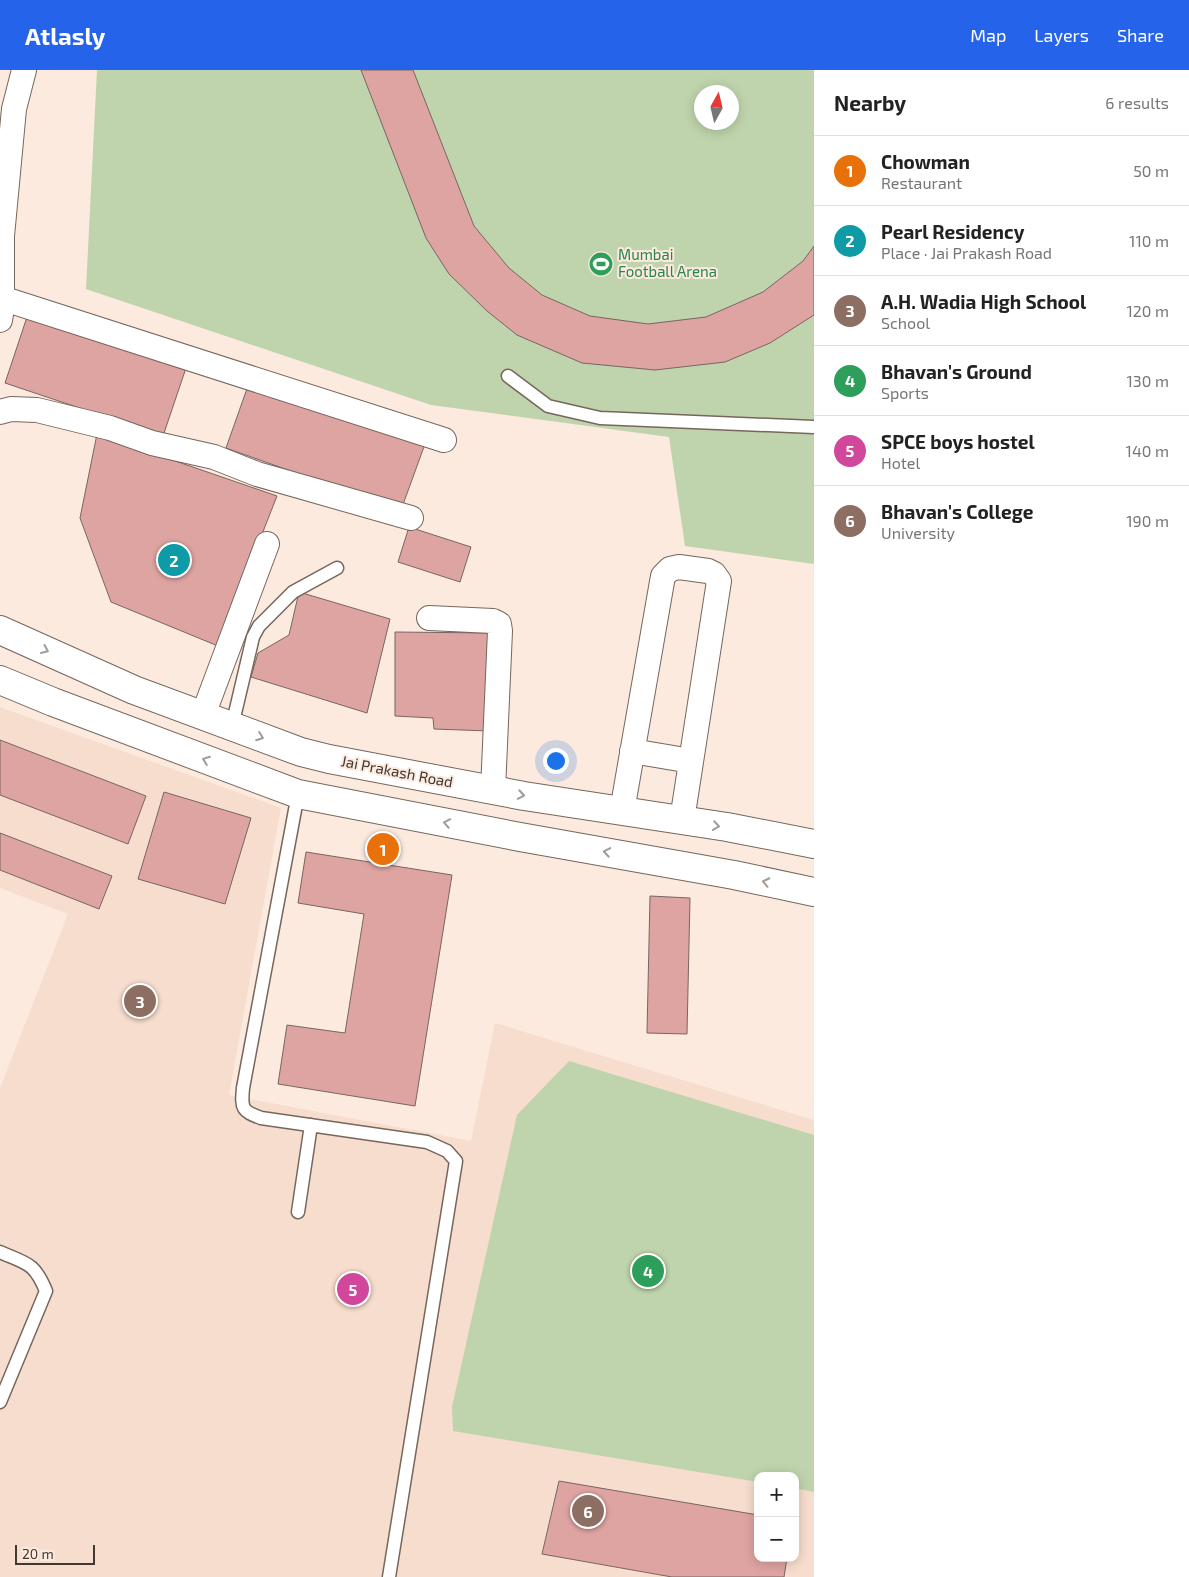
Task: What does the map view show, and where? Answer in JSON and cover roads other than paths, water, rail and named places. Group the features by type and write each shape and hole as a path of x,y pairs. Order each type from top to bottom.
{"main road":[{"name":"Jai Prakash Road","path":"0,630 134,690 301,752 493,790 727,827 814,844"},
{"path":"0,680 53,702 298,794 520,837 734,875 814,892"}],"street":[{"path":"24,70 14,109 2,236 1,309 444,440"},
{"path":"0,412 11,409 37,410 110,428 152,442 214,457 258,474 411,518"},
{"path":"203,715 267,544"},
{"path":"622,811 663,576 670,569 679,567 708,570 719,581 682,820"},
{"path":"429,618 493,621 499,624 493,790"},
{"path":"632,752 691,761"}],"lane":[{"path":"508,376 548,406 600,418 814,427"},
{"path":"232,726 253,637 259,626 293,592 337,568"},
{"path":"298,794 242,1102 246,1112 262,1118 427,1142 447,1151 456,1161 389,1577"},
{"path":"298,1212 311,1125"},
{"path":"0,1252 32,1266 46,1290 0,1402"}],"place":[{"name":"Mumbai Football Arena","path":"601,264"},
{"name":"Pearl Residency","path":"174,560"},
{"name":"Chowman","path":"383,849"},
{"name":"A.H. Wadia High School","path":"140,1001"},
{"name":"Bhavan's Ground","path":"648,1271"},
{"name":"SPCE boys hostel","path":"353,1289"},
{"name":"Bhavan's College","path":"588,1511"}]}
